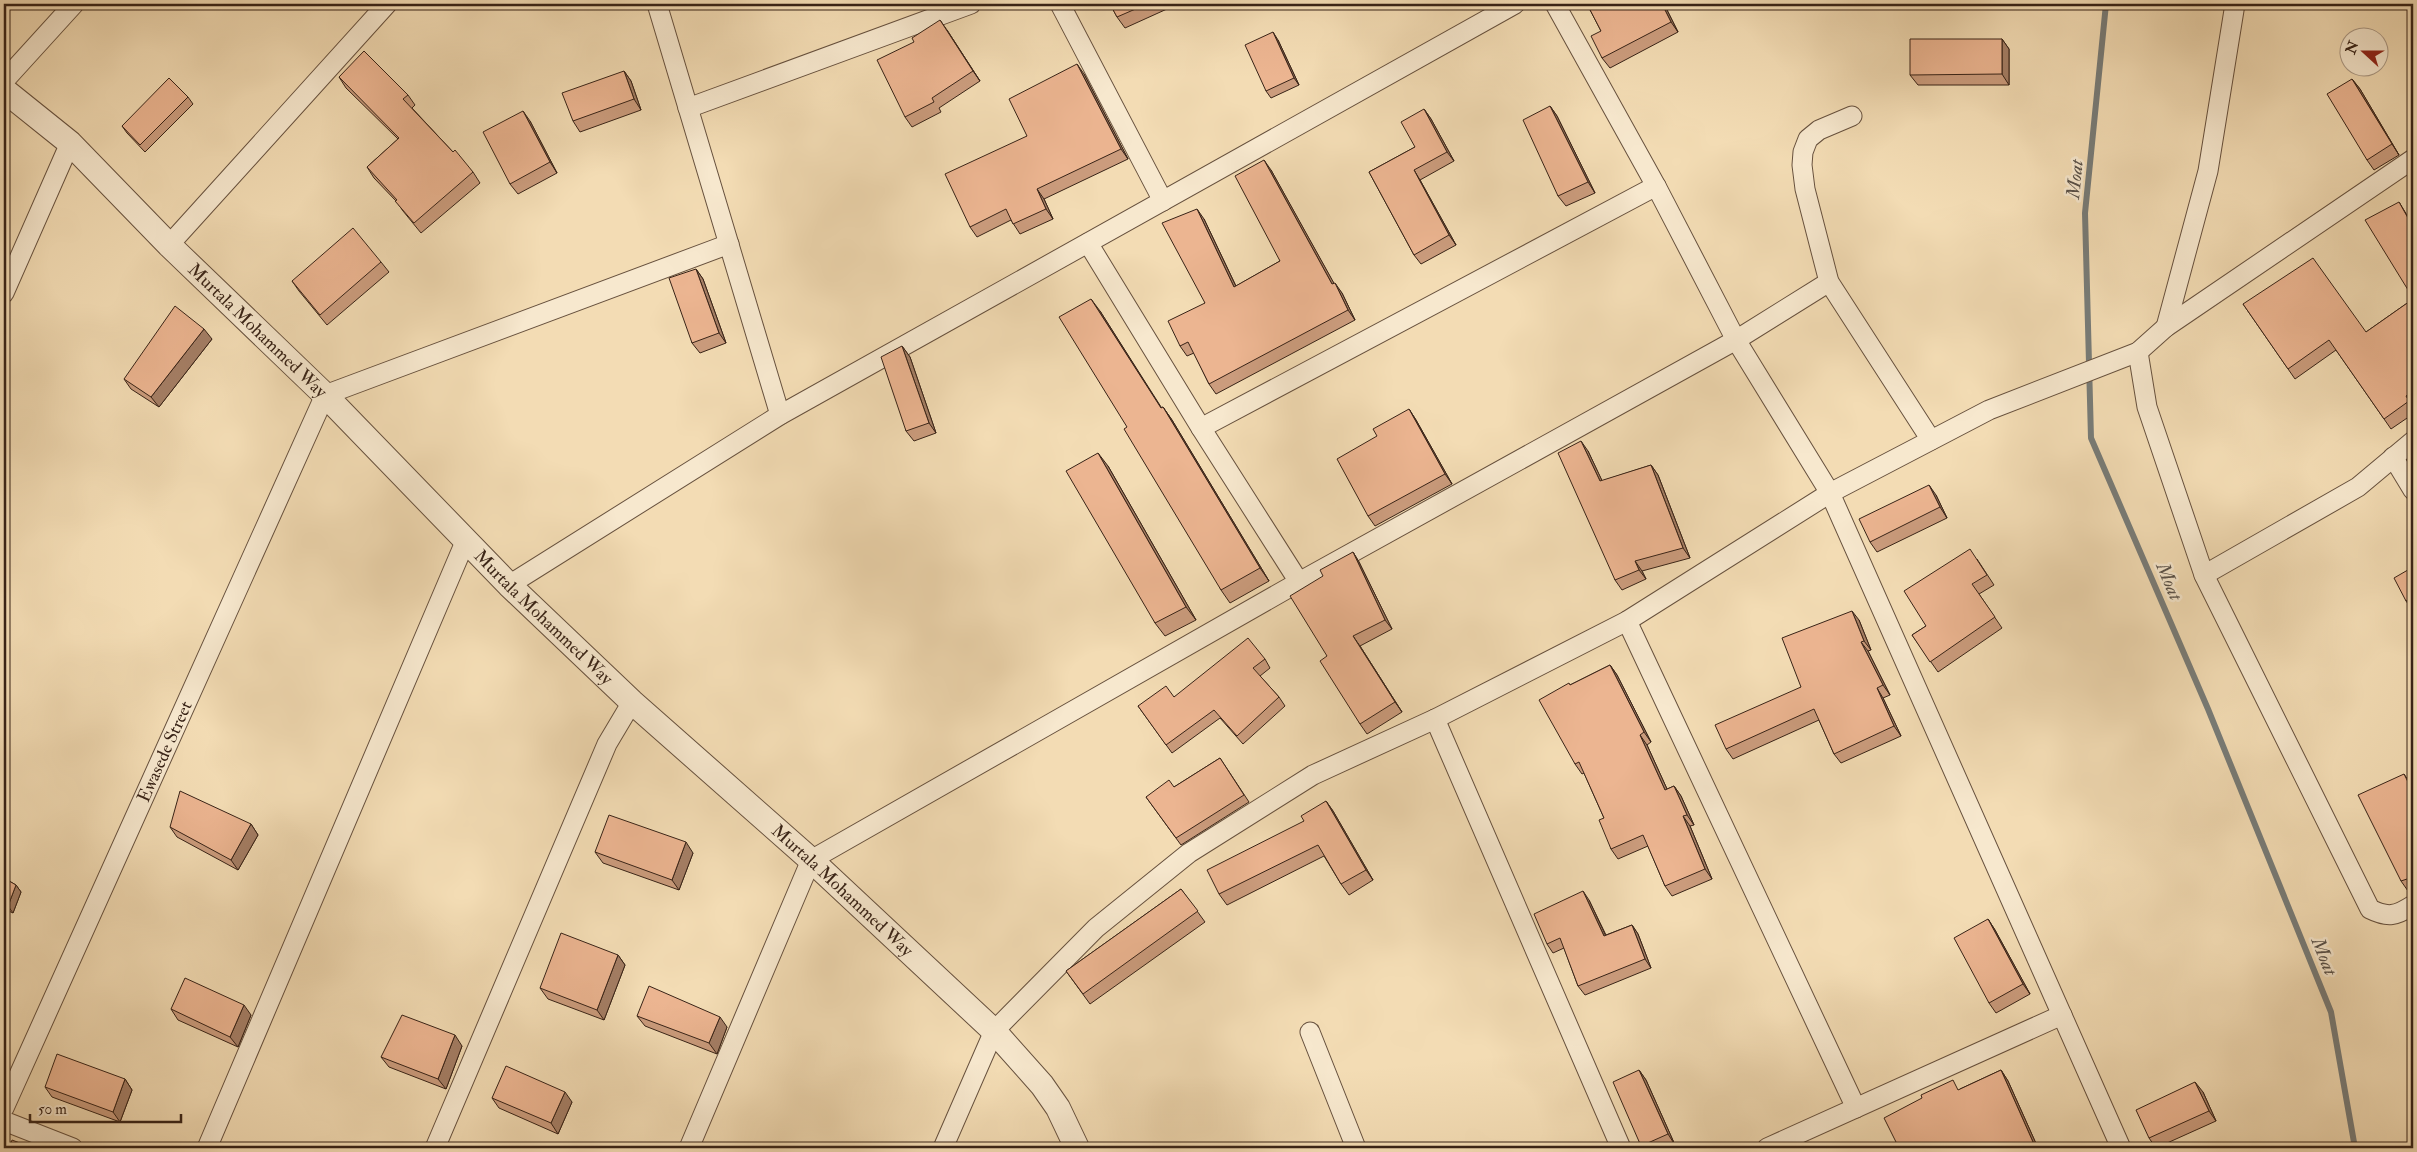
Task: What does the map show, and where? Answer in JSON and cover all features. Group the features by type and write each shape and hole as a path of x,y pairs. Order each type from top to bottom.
{"street":[{"path":"4,81 74,4"},
{"path":"169,245 387,4"},
{"path":"657,4 780,415"},
{"path":"688,108 971,4"},
{"path":"1060,4 1163,201"},
{"path":"509,585 780,415 1515,4"},
{"path":"1555,4 1656,186 1736,340 1830,493 2121,1148"},
{"path":"2166,327 2208,171 2235,4"},
{"name":"Murtala Mohammed Way","path":"4,90 70,143 169,245 325,395 465,542 632,702 811,860 994,1031 1042,1086 1058,1108 1077,1148"},
{"path":"1852,116 1819,130 1808,139 1803,152 1802,166 1805,189 1829,282 1931,440"},
{"path":"4,293 70,143"},
{"path":"943,1148 994,1031 1096,928 1189,853 1313,775 1435,719 1627,621 1830,493 1989,410 2138,352 2166,327 2413,159"},
{"path":"1201,428 1656,186"},
{"path":"1088,243 1201,428 1299,582"},
{"path":"325,395 729,244"},
{"path":"689,1148 811,860 1299,582 1736,340 1829,282"},
{"path":"2138,352 2147,407 2204,575 2370,909 2384,916 2402,912 2413,905"},
{"name":"Ewasede Street","path":"4,1108 325,395"},
{"path":"2204,575 2358,487 2413,441"},
{"path":"2393,457 2413,490"},
{"path":"207,1148 465,542"},
{"path":"1627,621 1856,1108"},
{"path":"436,1148 607,744 632,702"},
{"path":"1435,719 1621,1148"},
{"path":"1767,1148 2062,1015"},
{"path":"1310,1032 1356,1148"},
{"path":"4,1120 73,1148"}],"building":[{"path":"1110,4 1147,4 1117,17"},
{"path":"1587,4 1662,4 1671,22 1602,58 1591,36 1601,31"},
{"path":"940,20 973,71 932,98 934,102 905,117 877,60 914,42 912,38"},
{"path":"1273,32 1294,78 1266,91 1245,45"},
{"path":"1910,39 2002,39 2002,74 1910,75"},
{"path":"364,51 408,95 403,99 453,152 455,150 473,172 414,223 395,201 397,200 367,167 399,138 339,77"},
{"path":"1077,64 1121,149 1037,189 1046,209 1013,224 1006,209 970,227 945,174 1027,136 1009,99"},
{"path":"624,71 634,99 573,121 562,93"},
{"path":"169,78 188,97 140,145 122,126"},
{"path":"2352,79 2392,144 2367,160 2327,94"},
{"path":"1550,106 1588,182 1558,196 1523,120"},
{"path":"1424,109 1447,152 1414,170 1449,235 1414,255 1369,172 1415,147 1401,122"},
{"path":"523,111 550,162 510,184 483,132"},
{"path":"1264,160 1332,284 1335,283 1348,310 1209,384 1188,342 1180,346 1168,321 1205,303 1162,223 1197,209 1234,287 1280,261 1235,176"},
{"path":"2399,202 2413,227 2413,298 2365,220"},
{"path":"353,228 381,262 320,315 292,281"},
{"path":"2313,258 2366,332 2413,299 2413,391 2406,396 2409,401 2384,419 2329,340 2288,369 2243,304"},
{"path":"696,269 719,333 692,343 669,278"},
{"path":"1091,299 1161,408 1163,407 1260,568 1221,590 1124,429 1127,427 1059,317"},
{"path":"175,306 204,329 151,397 124,379"},
{"path":"902,346 929,423 906,431 881,357"},
{"path":"1409,409 1445,474 1368,516 1337,459 1377,436 1373,429"},
{"path":"1581,441 1600,481 1651,465 1683,548 1635,561 1639,570 1615,580 1558,453"},
{"path":"1098,453 1186,607 1155,623 1066,471"},
{"path":"1929,485 1940,507 1870,542 1859,519"},
{"path":"1970,549 1987,575 1972,584 1995,617 1930,662 1912,635 1926,626 1904,591"},
{"path":"1353,552 1385,620 1353,636 1395,702 1360,724 1320,661 1327,656 1290,596 1323,576 1320,570"},
{"path":"2413,567 2413,597 2406,601 2394,578"},
{"path":"1852,611 1864,641 1861,642 1883,685 1877,688 1894,726 1834,754 1814,709 1726,749 1715,725 1801,687 1782,638"},
{"path":"1248,638 1265,659 1253,668 1279,697 1237,736 1214,710 1166,745 1138,706 1166,686 1174,697"},
{"path":"1610,665 1644,732 1640,735 1665,790 1674,786 1687,815 1683,816 1705,869 1665,886 1643,835 1611,849 1599,820 1604,818 1579,762 1575,764 1539,700 1569,683 1570,685"},
{"path":"1220,758 1244,795 1176,838 1146,797 1169,780 1174,787"},
{"path":"2404,774 2409,784 2413,781 2413,877 2401,881 2358,795"},
{"path":"180,791 251,824 231,860 170,827"},
{"path":"1326,801 1366,870 1341,884 1318,845 1219,894 1207,870 1304,821 1301,816"},
{"path":"609,815 686,842 672,880 595,852"},
{"path":"4,878 16,885 8,906 4,904"},
{"path":"1181,889 1198,911 1083,994 1066,971"},
{"path":"1583,891 1604,936 1632,925 1645,959 1578,986 1560,938 1547,944 1534,914"},
{"path":"1988,919 2023,984 1989,1003 1954,938"},
{"path":"561,933 618,955 597,1010 540,988"},
{"path":"185,978 244,1005 230,1037 171,1009"},
{"path":"649,986 720,1017 709,1043 637,1016"},
{"path":"402,1015 455,1035 438,1079 381,1057"},
{"path":"57,1054 125,1079 113,1112 45,1087"},
{"path":"506,1066 565,1092 551,1123 492,1098"},
{"path":"1639,1070 1668,1134 1641,1146 1613,1082"},
{"path":"2001,1070 2033,1142 2020,1148 1899,1148 1884,1118 1922,1098 1921,1095 1953,1080 1958,1090"},
{"path":"2195,1082 2209,1111 2149,1138 2136,1110"},
{"path":"12,1140 33,1148 9,1148"}],"waterway":[{"name":"Moat","path":"2106,4 2085,213 2091,438 2208,709 2331,1012 2355,1148"}]}
